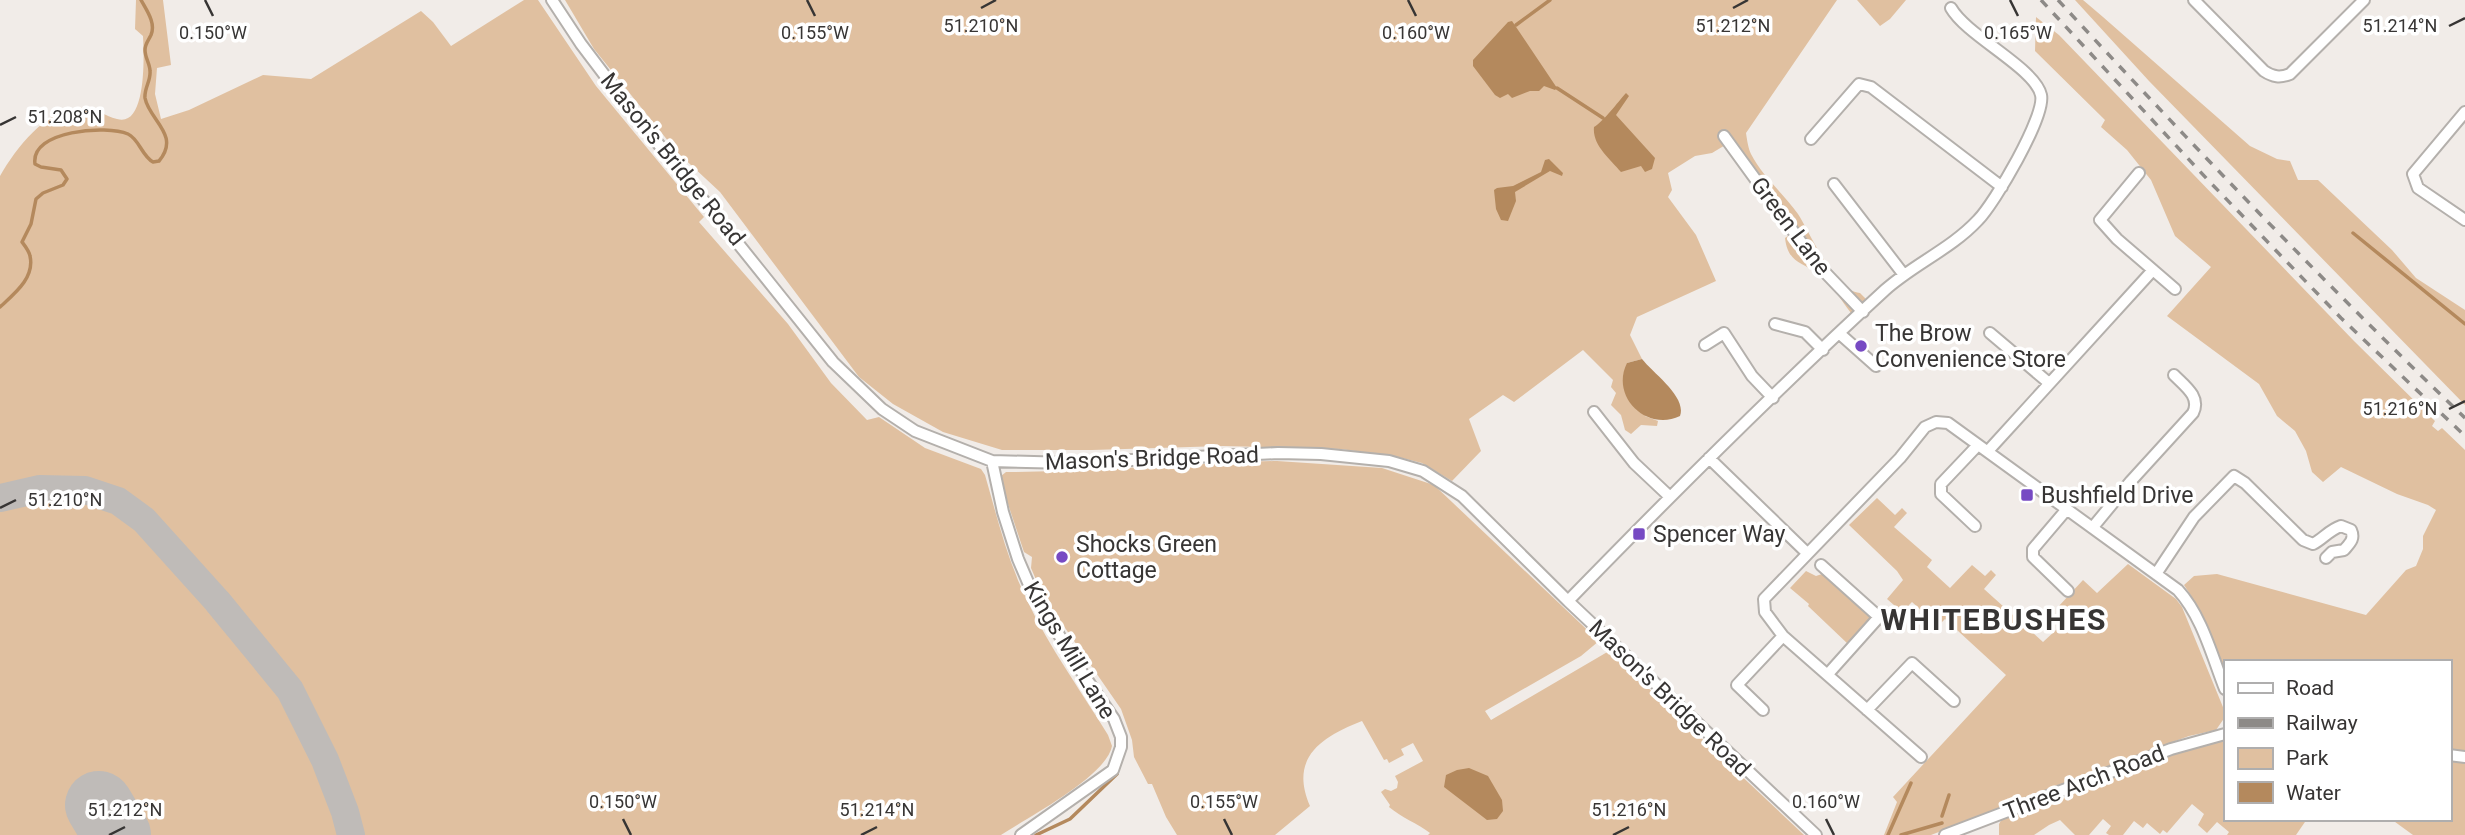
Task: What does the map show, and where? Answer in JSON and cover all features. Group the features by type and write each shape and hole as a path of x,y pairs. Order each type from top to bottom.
{"street":[{"name":"Mason's Bridge Road","path":"552,0 628,106 833,362 882,409 915,431 960,451 992,461 1072,463 1278,453 1389,461 1423,471 1450,486 1815,835"},
{"path":"2194,0 2264,71 2283,77 2290,74 2364,0"},
{"path":"1568,601 1669,496 1863,312 1904,275 1964,234 1979,219 2002,187 2041,107 2041,95 2037,85 2020,68 1963,24 1951,8"},
{"path":"1811,139 1859,84 1871,87 2002,187"},
{"path":"2465,113 2413,174 2418,188 2465,220"},
{"name":"Green Lane","path":"1724,136 1817,264 1863,312"},
{"path":"2139,173 2099,220 2175,289"},
{"path":"1835,184 1904,275"},
{"path":"1975,526 1941,494 1941,484 1983,448 2049,383 2153,270"},
{"path":"1775,324 1805,332 1823,350"},
{"path":"1705,345 1724,333 1752,376 1773,398"},
{"path":"1990,333 2049,383"},
{"path":"1840,334 1877,366"},
{"path":"2093,527 2193,414 2197,406 2195,398 2174,375"},
{"path":"1594,412 1634,463 1669,496"},
{"path":"1921,757 1783,636 1765,612 1765,599 1900,458 1925,427 1936,422 1948,423 2178,590 2188,601 2224,687"},
{"path":"1709,458 1807,553"},
{"name":"Kings Mill Lane","path":"992,461 992,473 1003,512 1030,587 1079,668 1114,719 1121,737 1121,747 1113,770 1021,835"},
{"path":"2156,574 2194,517 2234,476 2245,483 2303,540 2312,544 2330,529 2341,526 2351,530 2352,540 2344,550 2332,552 2326,558"},
{"path":"2067,509 2033,549 2033,557 2068,591"},
{"path":"1821,565 1879,617 1828,674"},
{"path":"1763,710 1737,685 1783,636"},
{"path":"1867,710 1912,663 1954,701"},
{"name":"Three Arch Road","path":"1945,835 2159,753 2224,734"}],"green space":[{"path":"136,0 163,0 171,65 157,68 155,94 161,119 189,110 263,75 311,79 421,11 451,46 524,0 538,0 596,86 704,217 699,222 788,324 831,383 867,420 879,417 925,448 981,469 1021,587 1051,644 1108,735 1112,746 1107,758 1082,783 1001,835 356,835 351,811 330,757 294,686 247,627 150,518 122,496 91,485 52,482 0,492 0,176 23,142 55,115 81,107 117,119 127,119 134,112 142,88 144,58 143,36 135,29"},
{"path":"565,0 1837,0 1746,133 1749,149 1756,162 1798,214 1832,272 1841,283 1866,299 1851,313 1823,278 1792,257 1785,238 1797,230 1732,141 1712,153 1695,156 1668,173 1672,190 1668,197 1696,235 1716,281 1637,317 1630,335 1642,359 1627,363 1645,416 1658,421 1657,426 1641,425 1631,434 1625,430 1621,415 1611,405 1616,393 1611,387 1613,380 1583,350 1514,402 1503,395 1469,419 1481,451 1452,481 1422,463 1394,456 1340,449 1223,446 1002,450 943,432 893,404 859,377 720,192 677,152 594,49"},
{"path":"1857,0 1906,0 1890,19 1880,26"},
{"path":"2075,0 2083,0 2250,146 2277,159 2290,161 2298,180 2318,180 2392,250 2416,278 2465,310 2465,405 2149,81"},
{"path":"2036,17 2059,35 2354,341 2435,421 2432,426 2438,431 2442,428 2465,450 2465,751 2451,749 2451,660 2224,660 2224,668 2202,616 2184,585 2194,576 2217,574 2366,615 2406,570 2416,566 2423,549 2423,536 2436,510 2341,467 2323,482 2312,472 2306,451 2295,431 2277,416 2259,384 2167,316 2211,267 2175,236 2151,180 2127,150 2101,127 2105,120 2035,51"},
{"path":"1277,461 1382,468 1434,485 1599,641 1581,656 1485,711 1491,720 1609,651 1804,835 1428,835 1430,833 1389,807 1381,792 1397,788 1395,776 1423,761 1413,743 1401,749 1404,755 1389,763 1387,759 1384,760 1362,721 1334,734 1313,752 1306,762 1304,775 1310,806 1275,835 1177,835 1152,784 1148,784 1134,757 1132,740 1121,709 1043,596 1031,568 1032,557 1024,552 1001,476 1006,472"},
{"path":"51,495 94,499 128,514 191,580 288,696 310,738 340,814 345,835 0,835 0,504"},
{"path":"1877,498 1895,515 1902,508 1907,513 1894,527 1932,560 1927,567 1950,588 1972,565 1985,576 1991,570 1996,575 1984,589 2043,642 2069,618 2058,607 2083,580 2097,593 2128,564 2176,599 2182,607 2224,710 2224,718 2216,730 2189,736 2148,751 1931,835 1884,835 1897,802 1893,797 2006,675 1945,619 1932,632 1926,627 1932,620 1912,602 1902,612 1887,599 1903,580 1849,525"},
{"path":"1806,571 1816,576 1825,573 1870,616 1871,620 1849,645 1790,588"},
{"path":"2224,739 2224,821 2306,821 2296,835 2227,835 2229,832 2217,822 2207,833 2198,825 2204,814 2192,804 2167,833 2163,830 2160,834 2147,823 2143,828 2134,821 2123,835 2109,835 2106,833 2111,826 2103,819 2089,835 2075,835 2060,820 2034,835 1999,835 1999,824 2003,817 2174,751"},
{"path":"2451,759 2465,762 2465,835 2413,835 2394,821 2451,821"}],"water":[{"path":"1512,21 1557,88 1555,90 1544,86 1539,91 1530,91 1512,98 1508,94 1500,98 1473,66 1473,60 1508,22"},
{"path":"1626,93 1629,96 1616,115 1655,158 1652,169 1645,172 1641,166 1621,172 1603,151 1594,134 1594,127"},
{"path":"1549,159 1563,173 1562,176 1550,171 1515,192 1516,201 1508,221 1501,220 1496,209 1494,190 1513,186 1541,172 1545,160"},
{"path":"1642,359 1679,401 1680,416 1668,420 1655,419 1644,415 1628,399 1623,388 1627,363"},
{"path":"1469,768 1488,776 1502,800 1503,811 1497,819 1487,820 1444,787 1446,775"}],"waterway":[{"path":"0,307 22,285 29,271 30,256 22,242 31,224 36,199 43,193 63,185 67,179 61,170 35,164 37,153 44,144 72,133 104,130 132,136 153,162 159,161 165,152 165,135 145,98 150,75 145,48 152,26 141,0"},
{"path":"1516,25 1550,0"},
{"path":"1557,88 1603,118"},
{"path":"2353,233 2465,324"},
{"path":"1036,835 1070,819 1117,774"},
{"path":"1888,835 1911,783"},
{"path":"1942,816 1949,795"},
{"path":"1901,835 1942,823"}],"taxiway":[{"path":"0,498 40,489 85,490 118,501 144,520 217,601 290,690 325,760 351,835"}],"runway":[{"path":"99,805 117,835"}],"railway":[{"path":"2041,0 2341,318 2465,436"},
{"path":"2058,0 2258,212 2465,418"}],"place":[{"name":"The Brow Convenience Store","path":"1861,346"},
{"name":"Bushfield Drive","path":"2027,495"},
{"name":"Spencer Way","path":"1639,534"},
{"name":"Shocks Green Cottage","path":"1062,557"}],"district":[{"name":"WHITEBUSHES","path":"1994,620"}]}
